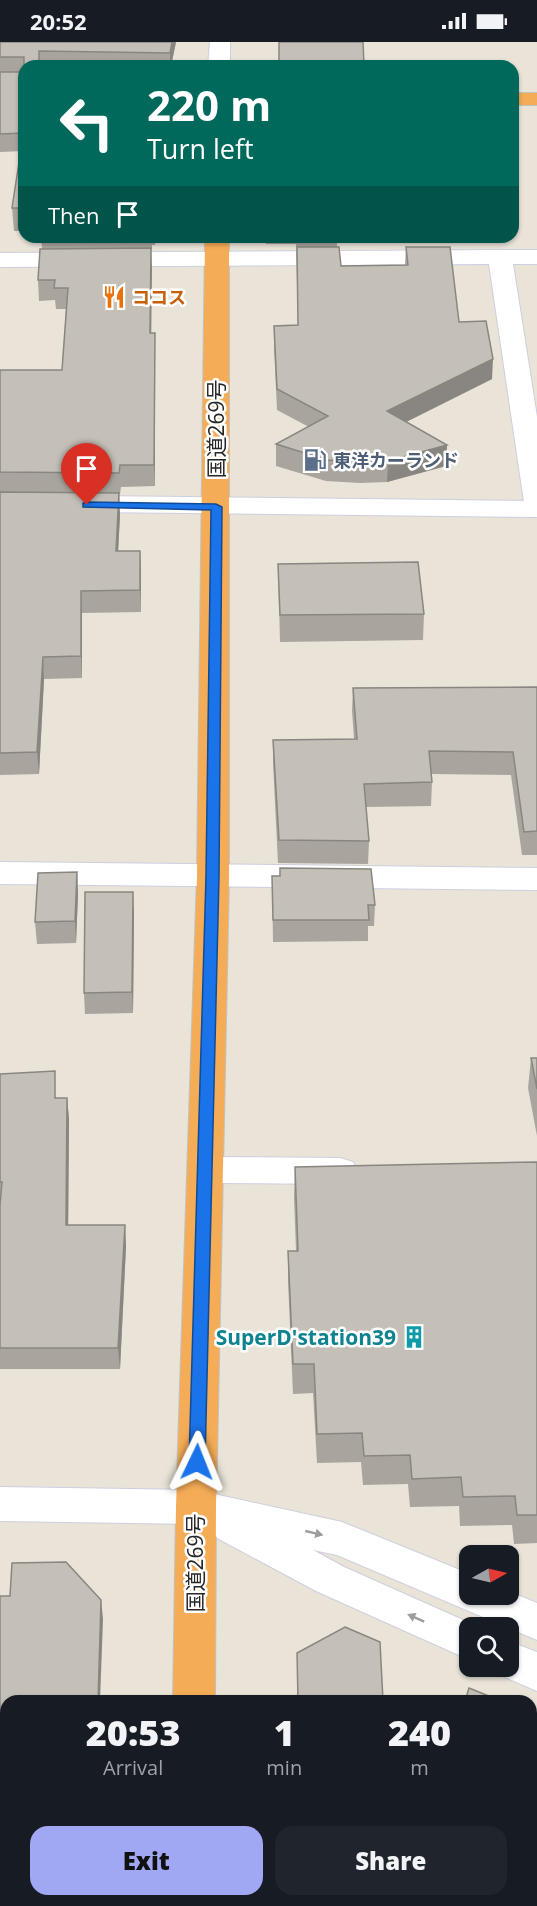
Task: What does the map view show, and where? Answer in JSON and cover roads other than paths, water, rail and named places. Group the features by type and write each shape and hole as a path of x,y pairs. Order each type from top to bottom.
{"highway":[{"path":"519,84 537,84"},
{"path":"519,99 537,99"},
{"name":"国道269号","path":"194,1695 196,1507 213,876 217,247"}],"street":[{"path":"219,60 220,42"},
{"path":"0,260 217,247 537,257"},
{"path":"500,257 537,502"},
{"path":"0,503 537,509"},
{"path":"0,873 537,879"},
{"path":"206,1170 372,1171"},
{"path":"0,1504 196,1507 342,1539 459,1589"},
{"path":"196,1507 330,1579 459,1637"},
{"path":"497,1605 537,1622"},
{"path":"519,1664 537,1672"}],"place":[{"name":"ココス","path":"114,297"},
{"name":"東洋カーランド","path":"315,460"},
{"name":"SuperD'station39","path":"414,1337"}]}
